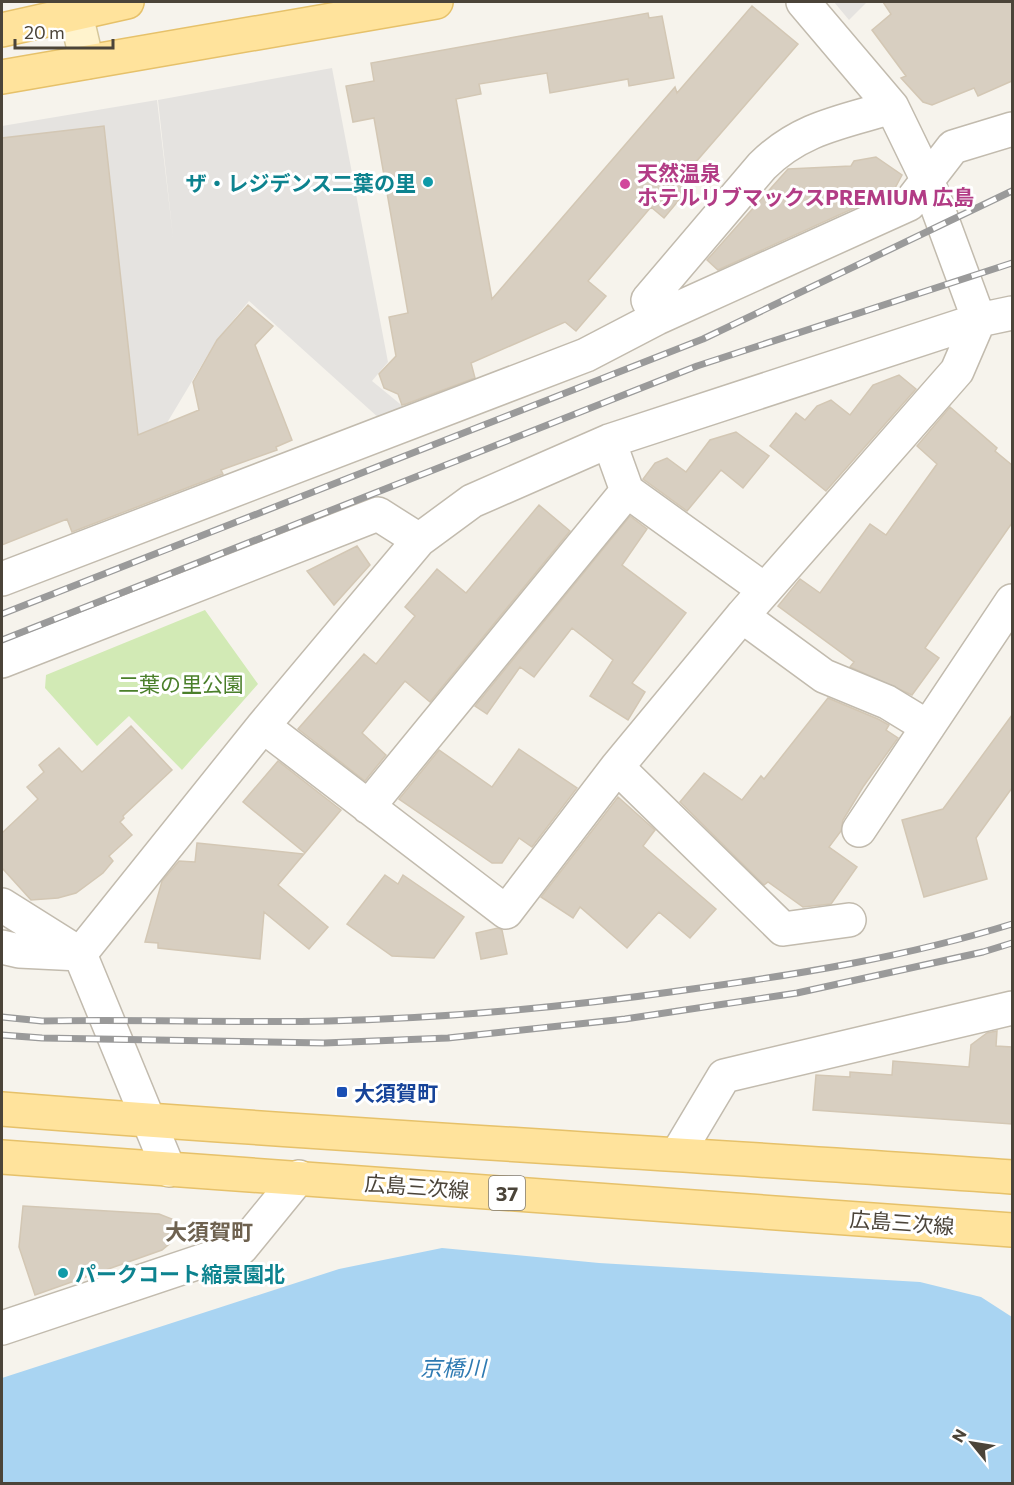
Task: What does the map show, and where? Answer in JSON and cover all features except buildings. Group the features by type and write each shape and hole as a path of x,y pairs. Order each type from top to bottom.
{"main road":[{"path":"2,30 74,6 127,2"},
{"path":"2,77 436,2"},
{"name":"37","path":"2,1109 150,1121 678,1153 1012,1177"},
{"name":"広島三次線","path":"2,1157 1012,1230"}],"street":[{"path":"263,726 506,912 617,767 742,616 957,371 979,320 927,179 892,107 803,2"},
{"path":"74,6 87,62"},
{"path":"657,318 648,300 762,166 781,148 804,134 892,107"},
{"path":"2,579 586,355 657,318 909,204 952,147 1012,129"},
{"path":"80,954 263,726 419,540 472,501 609,441 979,320 1012,313"},
{"path":"609,441 627,491 765,590"},
{"path":"368,807 627,491"},
{"path":"2,661 378,514 419,540"},
{"path":"859,830 1012,601"},
{"path":"742,616 824,676 887,702 928,727"},
{"path":"617,767 783,929 849,920"},
{"path":"2,905 80,954 169,1170"},
{"path":"2,947 19,951 80,954"},
{"path":"678,1153 724,1076 1012,1008"},
{"path":"2,1328 241,1248 299,1177"}],"green space":[{"name":"二葉の里公園","path":"205,610 258,684 182,770 129,716 97,746 45,688 46,675"}],"shaded area":[{"path":"834,2 867,2 849,20"},
{"path":"332,68 388,362 372,381 405,408 380,419 249,301 216,341 146,458 128,465 2,479 2,126 157,100 173,237 158,100"}],"water":[{"name":"京橋川","path":"442,1248 599,1263 920,1282 981,1297 1012,1317 1012,1483 2,1483 2,1378 339,1269"}],"railway":[{"path":"2,614 703,339 1012,191"},
{"path":"2,640 697,366 1012,263"},
{"path":"2,1017 42,1021 292,1021 373,1020 507,1011 641,996 809,971 932,946 1012,924"},
{"path":"2,1035 42,1038 324,1043 448,1038 625,1019 797,993 983,952 1012,943"}],"place":[{"name":"ザ・レジデンス二葉の里","path":"428,182"},
{"name":"天然温泉 ホテルリブマックスPREMIUM 広島","path":"625,184"},
{"name":"大須賀町","path":"342,1092"},
{"name":"パークコート縮景園北","path":"63,1273"}],"district":[{"name":"大須賀町","path":"209,1231"}]}
